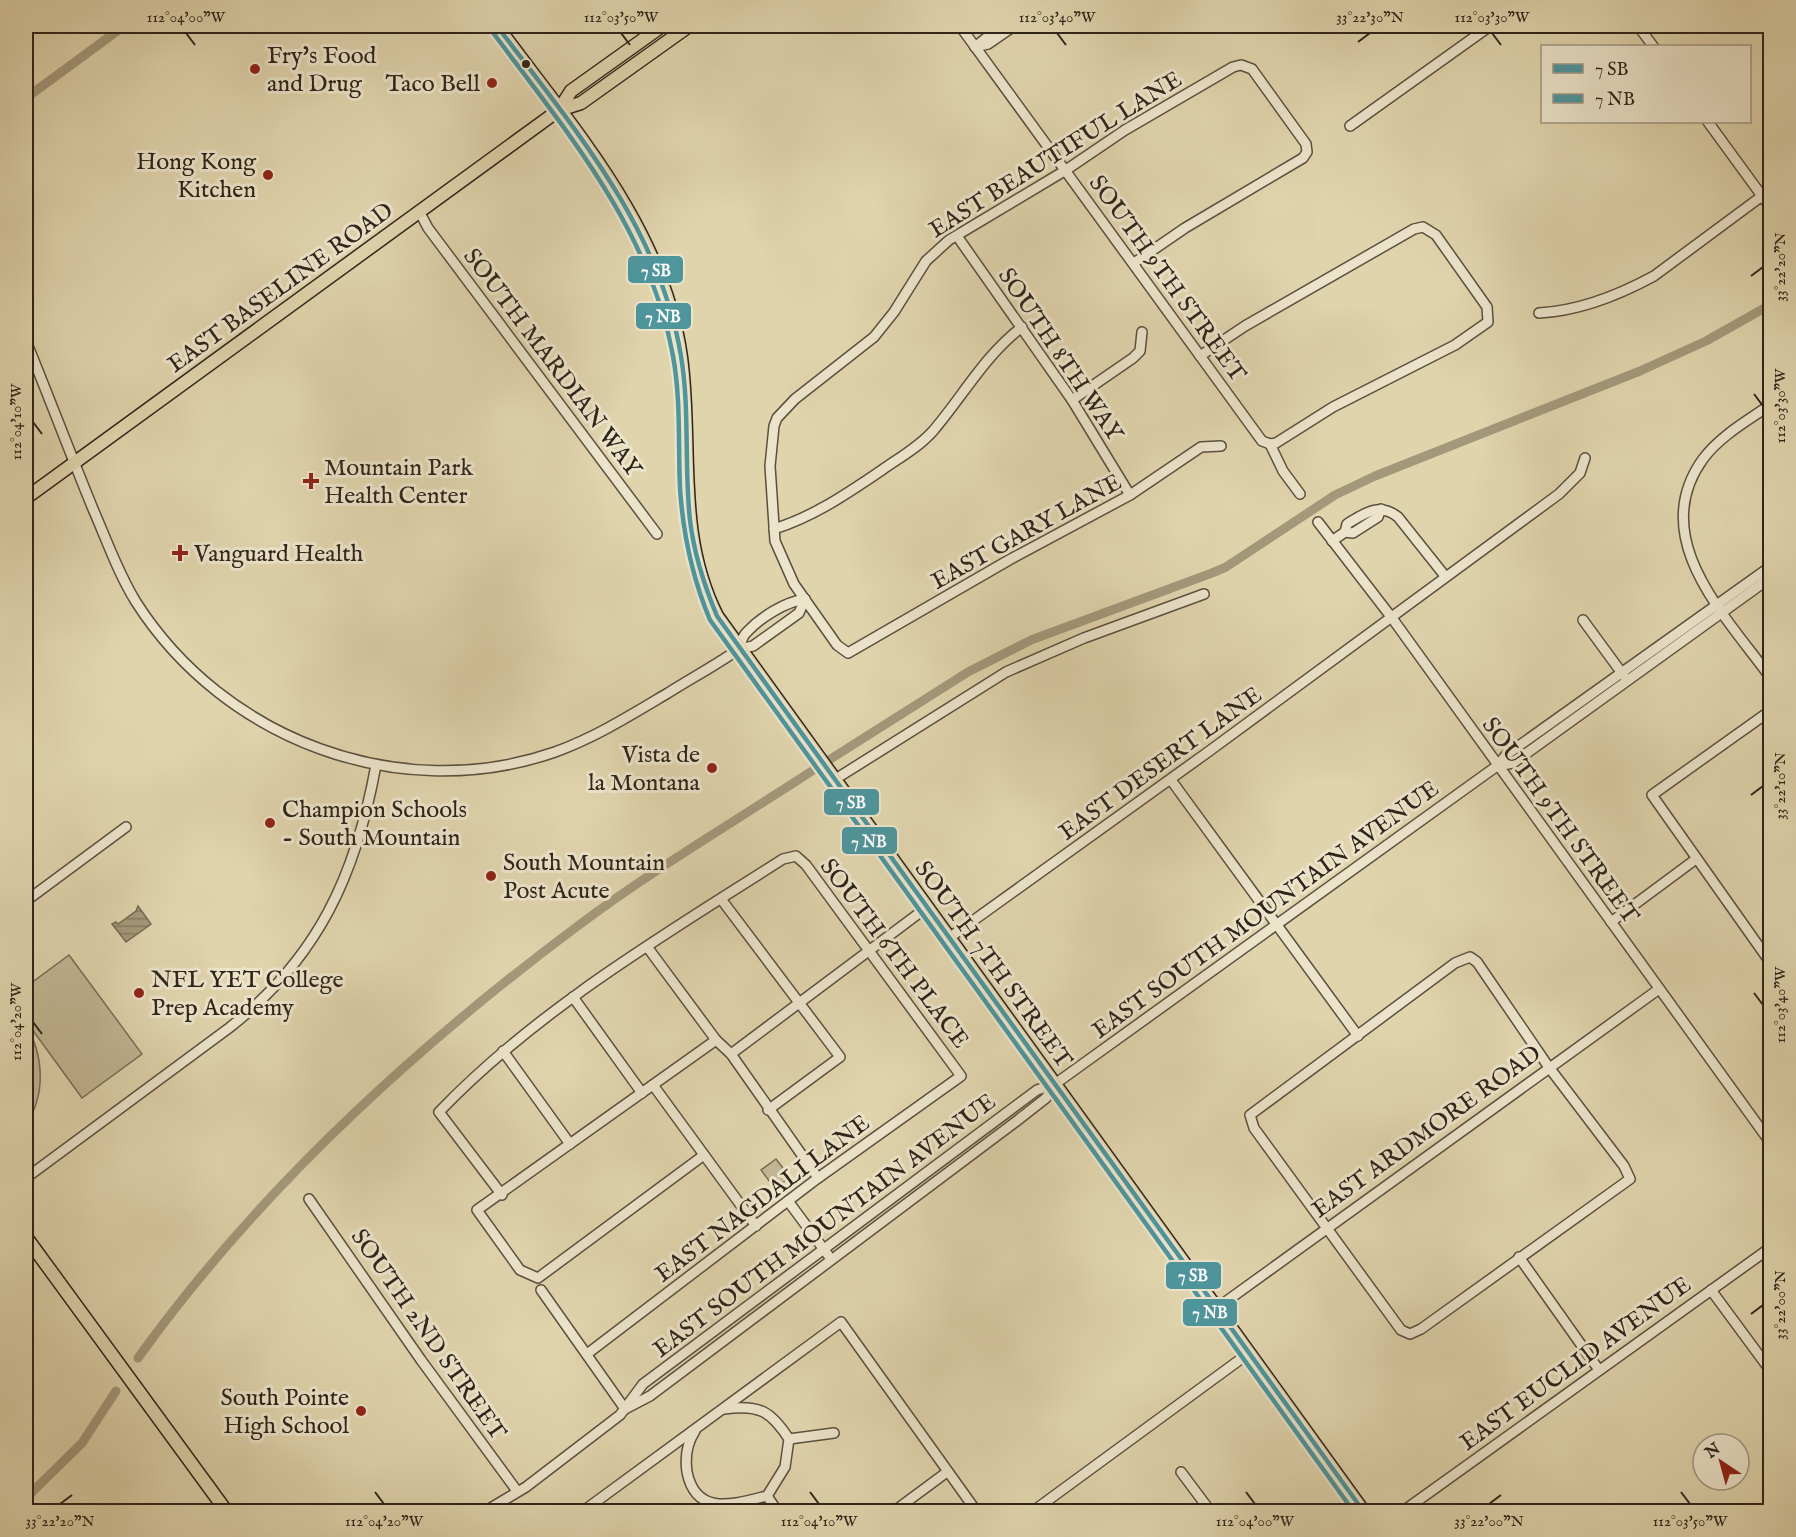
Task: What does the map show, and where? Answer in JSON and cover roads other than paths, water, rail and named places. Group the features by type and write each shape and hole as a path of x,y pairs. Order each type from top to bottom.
{"main road":[{"name":"SOUTH 7TH STREET","path":"497,26 628,207 661,280 681,358 687,492 693,552 707,597 739,649 1364,1512"},
{"name":"EAST BASELINE ROAD","path":"559,111 571,91 662,26"},
{"name":"EAST BASELINE ROAD","path":"26,498 559,111 581,104 689,26"},
{"path":"26,1237 227,1512"}],"street":[{"name":"SOUTH 9TH STREET","path":"960,26 1262,441 1270,444 1283,471 1300,494"},
{"path":"975,47 1001,26"},
{"path":"975,47 988,44 1014,26"},
{"path":"1350,126 1490,26"},
{"path":"1638,26 1652,45"},
{"name":"EAST BEAUTIFUL LANE","path":"774,529 770,466 774,426 777,418 795,399 874,337 894,312 926,261 957,236 1046,183 1135,124 1241,64 1252,69 1306,144 1307,152 1294,165 1185,228 1134,263"},
{"path":"1709,123 1770,207"},
{"path":"1539,313 1564,312 1635,286 1654,276 1762,196"},
{"name":"SOUTH MARDIAN WAY","path":"418,212 657,534"},
{"path":"1200,356 1289,300 1423,226 1436,235 1487,306 1488,322 1455,345 1333,407 1285,438 1270,444"},
{"name":"SOUTH 8TH WAY","path":"957,236 1072,400 1130,495"},
{"path":"805,599 786,568 774,529 798,522 824,509 922,442 986,360 1004,340 1022,327"},
{"path":"1072,400 1133,358 1140,351 1142,332"},
{"path":"26,341 130,592 156,631 182,660 232,704 267,726 327,753 376,765 421,771 461,771 507,765 555,752 611,727 739,649 753,646 799,613 805,599"},
{"path":"1770,405 1722,439 1703,460 1690,483 1684,504 1682,525 1685,545 1693,567 1770,677"},
{"name":"EAST GARY LANE","path":"805,599 837,645 848,654 1009,560 1130,495 1201,447 1221,446"},
{"name":"EAST DESERT LANE","path":"949,938 1171,780 1392,618 1404,606 1559,494 1580,473 1585,458"},
{"path":"1332,541 1345,532 1347,524 1363,520 1371,509 1391,511 1445,576"},
{"name":"SOUTH 9TH STREET","path":"1318,522 1392,618 1770,1142"},
{"name":"EAST SOUTH MOUNTAIN AVENUE","path":"1497,766 1513,763 1627,681 1770,567"},
{"name":"EAST SOUTH MOUNTAIN AVENUE","path":"484,1512 517,1491 620,1415 643,1384 1038,1090 1055,1084 1278,925 1497,766 1506,755 1620,672 1770,578"},
{"path":"834,780 1006,672 1084,638 1204,594"},
{"path":"739,649 744,633 790,601 805,599"},
{"path":"775,612 784,624"},
{"path":"1583,620 1627,681"},
{"path":"1770,711 1652,795 1770,962"},
{"path":"26,1178 220,1035 258,1004 287,974 318,933 346,879 364,825 376,765"},
{"path":"1171,780 1358,1036"},
{"path":"26,901 126,827"},
{"name":"SOUTH 6TH PLACE","path":"721,899 783,859 796,856 806,865 961,1076"},
{"path":"1611,922 1696,859"},
{"path":"502,1195 440,1112 503,1051 573,997 721,899 840,1057 768,1110"},
{"path":"731,1054 926,908"},
{"path":"648,948 716,1040 731,1054 768,1110 818,1178"},
{"path":"1470,957 1477,962 1548,1066 1623,1166 1630,1179 1421,1329 1410,1334 1401,1330 1254,1128 1250,1115 1358,1036 1455,963 1470,957"},
{"name":"EAST ARDMORE ROAD","path":"1217,1308 1548,1066 1659,989"},
{"path":"573,997 642,1092"},
{"path":"704,1155 538,1278 520,1270 477,1210 502,1195 716,1040"},
{"path":"503,1051 570,1144"},
{"name":"EAST NAGDALI LANE","path":"587,1354 818,1178 961,1076"},
{"name":"EAST SOUTH MOUNTAIN AVENUE","path":"625,1409 650,1396 1046,1098 1055,1084"},
{"path":"653,1085 756,1226"},
{"name":"SOUTH 2ND STREET","path":"309,1199 421,1360 517,1491"},
{"path":"788,1201 831,1259"},
{"name":"EAST EUCLID AVENUE","path":"1402,1512 1770,1248"},
{"path":"1519,1257 1599,1370"},
{"path":"541,1290 625,1409"},
{"path":"1711,1290 1770,1370"},
{"path":"582,1512 841,1322 977,1512"},
{"path":"1032,1512 1249,1353"},
{"path":"698,1427 688,1448 686,1464 690,1484 704,1501 736,1504 767,1496 785,1467 789,1438 774,1416 752,1408 721,1409"},
{"path":"789,1438 834,1433"},
{"path":"893,1512 947,1472"},
{"path":"1181,1472 1211,1512"},
{"path":"767,1496 778,1512"},
{"path":"699,1512 704,1501"}],"waterway":[{"path":"26,98 124,26"},
{"path":"829,760 968,672 1031,640 1226,567 1335,495 1375,476 1640,371 1706,341 1770,305"},
{"path":"138,1358 234,1237 287,1180 342,1125 457,1021 608,904 818,767"},
{"path":"26,1498 82,1443 116,1391"}],"place":[{"name":"Fry's Food and Drug","path":"255,69"},
{"name":"Taco Bell","path":"492,83"},
{"name":"Hong Kong Kitchen","path":"268,175"},
{"name":"Mountain Park Health Center","path":"311,481"},
{"name":"Vanguard Health","path":"180,553"},
{"name":"Vista de la Montana","path":"712,768"},
{"name":"Champion Schools - South Mountain","path":"270,823"},
{"name":"South Mountain Post Acute","path":"491,876"},
{"name":"NFL YET College Prep Academy","path":"139,993"},
{"name":"South Pointe High School","path":"361,1411"}]}
